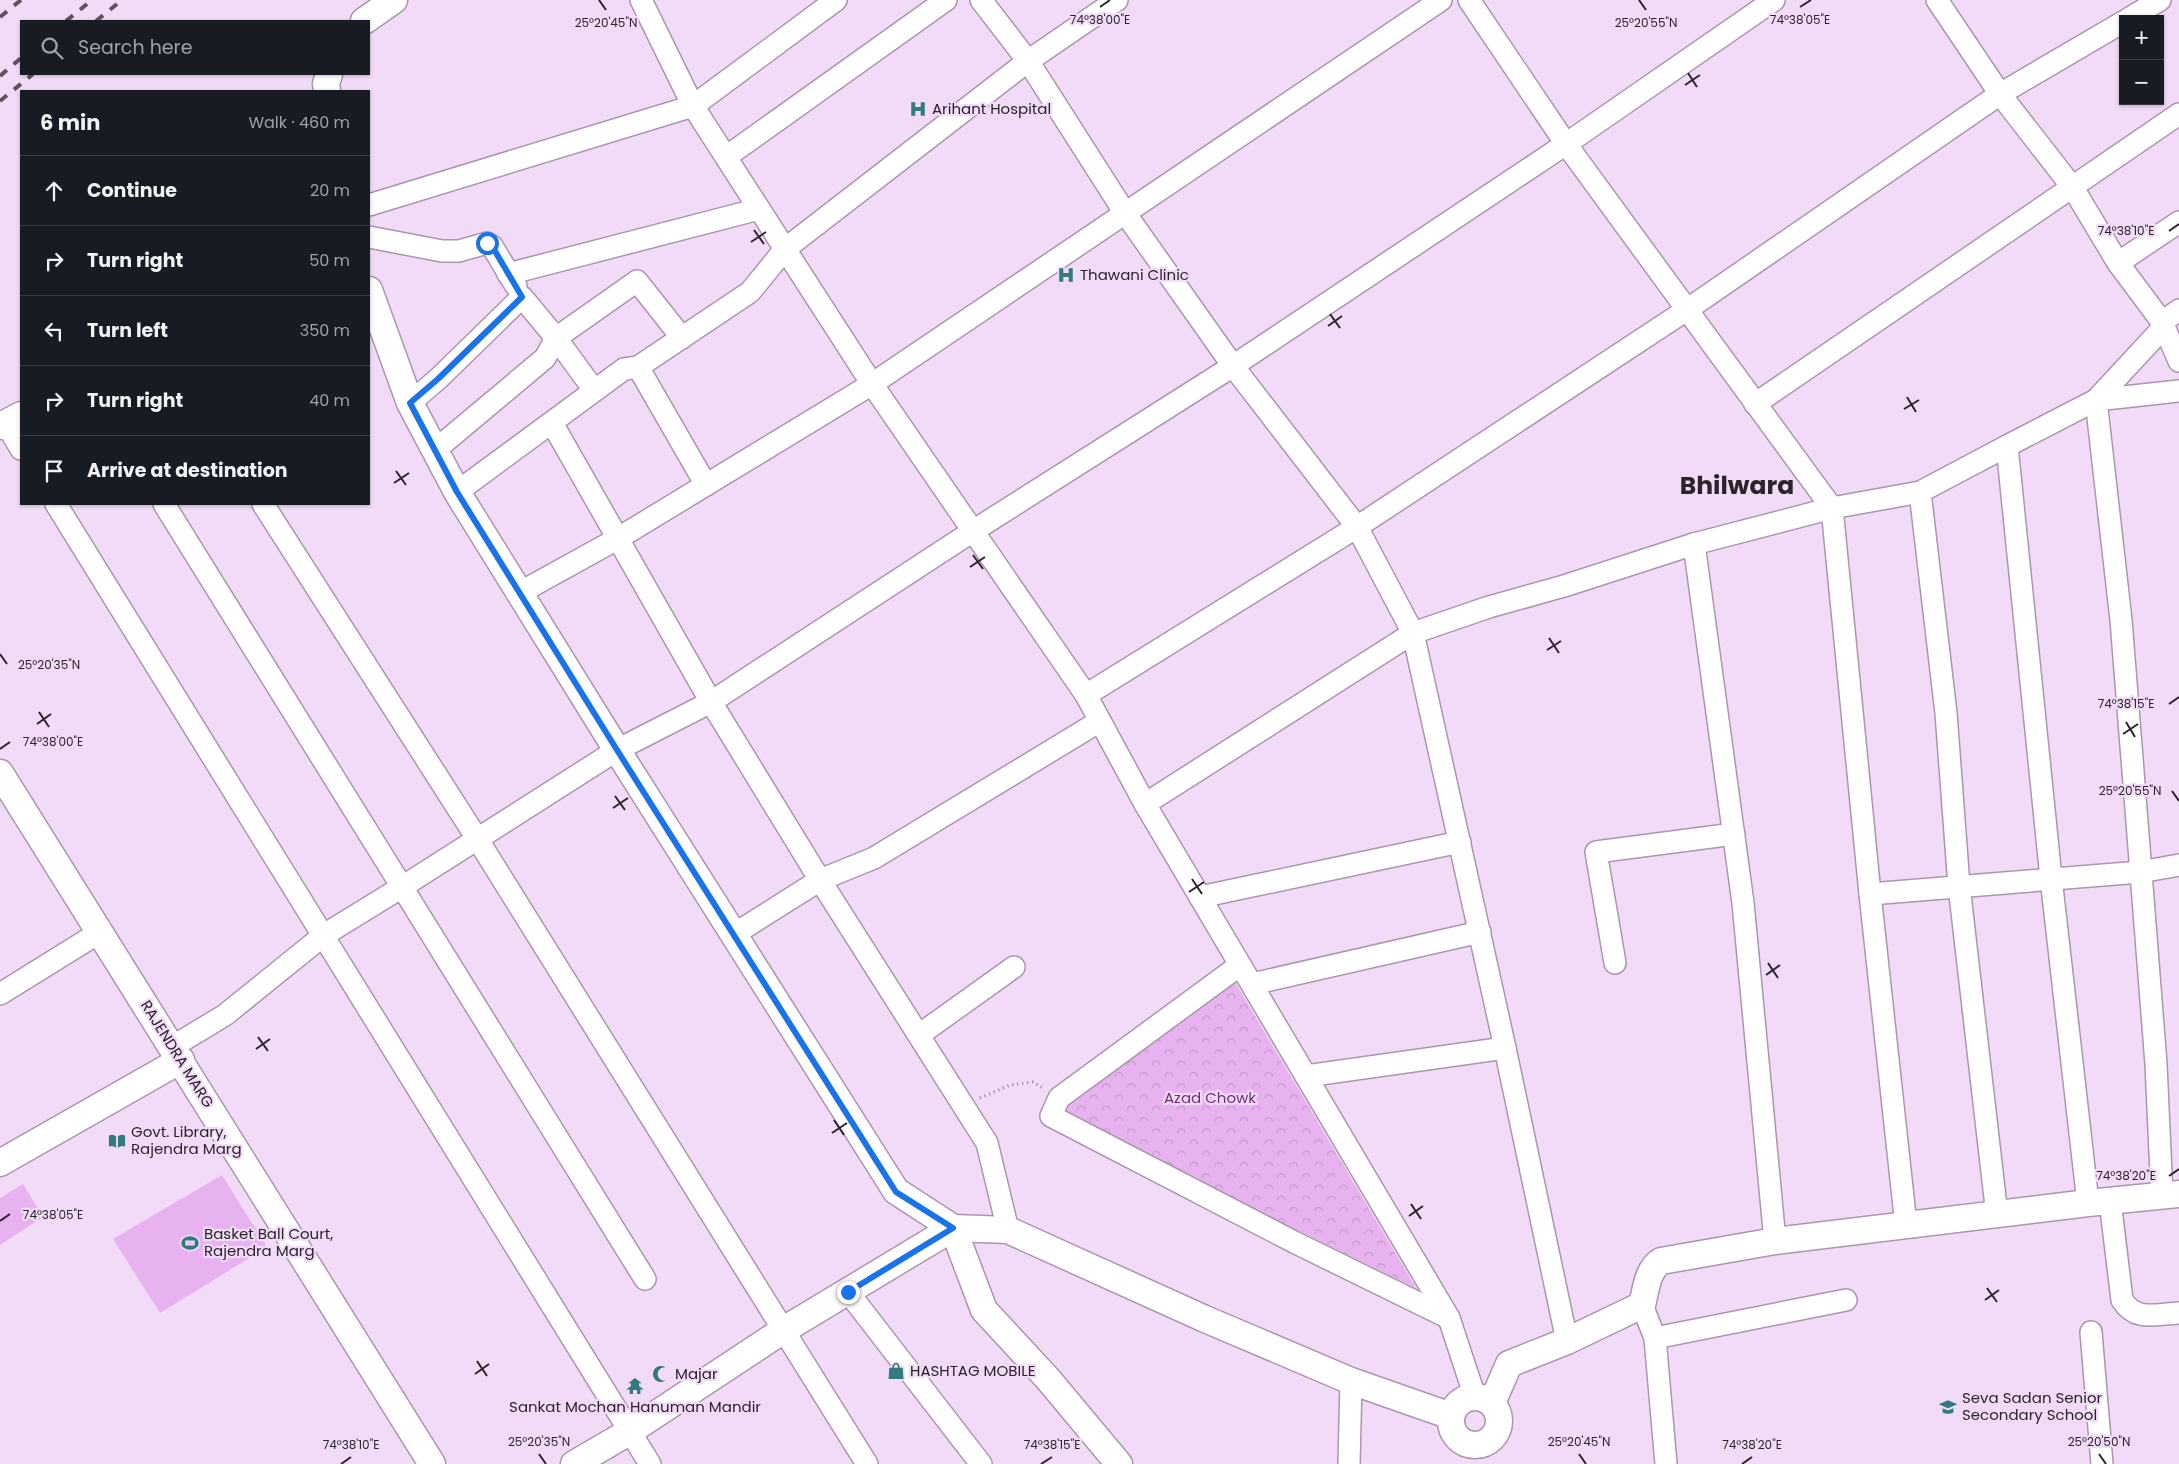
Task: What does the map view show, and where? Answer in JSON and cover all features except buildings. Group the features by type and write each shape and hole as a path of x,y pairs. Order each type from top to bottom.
{"street":[{"path":"365,20 394,0"},
{"path":"641,0 693,106 872,384 1086,695 1145,804 1449,1318 1484,1400 1496,1409 1500,1423 1487,1454 1475,1446 1462,1442 1452,1430 1451,1416 1460,1402 1484,1400"},
{"path":"370,205 693,106 836,0"},
{"path":"726,157 946,0"},
{"path":"981,0 1028,61 1125,213 1233,366 1357,527 1413,633 1480,932 1567,1341"},
{"path":"457,492 624,369 638,368 750,292 785,249 1028,61 1117,0"},
{"path":"521,592 617,539 872,384 1442,0"},
{"path":"1469,0 1566,144 1832,508 1870,894 1906,1225"},
{"path":"0,1163 176,1053 324,935 478,840 617,750 711,702 973,531 1233,366 1566,144 1774,0"},
{"path":"1937,0 2000,94 2073,188 2118,264 2171,316 2179,361"},
{"path":"2135,15 2160,0"},
{"path":"1086,695 1357,527 1688,309 2000,94 2119,24"},
{"path":"327,90 326,84 329,75"},
{"path":"1755,404 2179,114"},
{"path":"508,274 759,209"},
{"path":"2118,264 2179,222"},
{"path":"370,237 442,251 459,251 487,243 492,246 522,297 556,338 594,390"},
{"path":"434,451 545,358 556,338 637,281 682,338"},
{"path":"370,293 410,403 457,492 733,935 896,1192 953,1228 1008,1230 1205,1319 1351,1381 1451,1416"},
{"path":"410,403 439,378 522,297"},
{"path":"1145,804 1413,633 1489,607 1564,586 1694,544 1832,508 1920,492 2096,400 2161,330 2171,316"},
{"path":"638,368 706,485"},
{"path":"2096,400 2179,391"},
{"path":"1666,1464 1655,1338 1642,1305 1654,1265 1661,1261 1776,1241 2170,1195 2156,1064 2120,620 2096,400"},
{"path":"9,421 20,447"},
{"path":"552,423 711,702 820,880 987,1143 1008,1230"},
{"path":"2007,446 2050,878 2099,1202 2122,1300 2127,1308 2137,1315 2179,1312"},
{"path":"1920,492 1946,713 1959,886 1997,1216"},
{"path":"57,505 650,1464"},
{"path":"165,505 645,1279"},
{"path":"263,505 478,840 782,1331 867,1464"},
{"path":"1694,544 1744,912 1776,1241"},
{"path":"733,935 820,880 874,858 1100,721"},
{"name":"RAJENDRA MARG","path":"0,773 432,1464"},
{"path":"1615,963 1596,852 1734,834"},
{"path":"1200,897 1460,842"},
{"path":"1870,894 2140,872 2179,865"},
{"path":"0,994 100,932"},
{"path":"1252,984 1480,932"},
{"path":"1240,965 1059,1098 1051,1116 1294,1242 1449,1318"},
{"path":"919,1035 1014,967"},
{"path":"1306,1076 1505,1048"},
{"path":"574,1464 629,1432 782,1331 953,1228"},
{"path":"953,1228 984,1310 1048,1380 1118,1464"},
{"path":"848,1292 981,1464"},
{"path":"1655,1338 1846,1300"},
{"path":"1484,1400 1509,1364 1567,1341 1642,1305"},
{"path":"2091,1332 2102,1464"},
{"path":"1349,1464 1351,1381"}],"path":[{"path":"964,1106 1010,1085 1033,1082 1059,1098"}],"green space":[{"name":"Azad Chowk","path":"1233,979 1416,1288 1058,1113"},
{"name":"Basket Ball Court, Rajendra Marg","path":"222,1175 267,1247 160,1313 113,1239"},
{"path":"23,1184 43,1217 0,1245 0,1198"}],"railway":[{"path":"0,17 21,0"},
{"path":"67,20 92,0"},
{"path":"97,20 122,0"},
{"path":"0,76 20,59"},
{"path":"0,101 32,75"}],"place":[{"name":"Arihant Hospital","path":"918,109"},
{"name":"Thawani Clinic","path":"1066,275"},
{"name":"Govt. Library, Rajendra Marg","path":"117,1141"},
{"name":"Basket Ball Court, Rajendra Marg","path":"190,1243"},
{"name":"HASHTAG MOBILE","path":"896,1371"},
{"name":"Majar","path":"661,1374"},
{"name":"Sankat Mochan Hanuman Mandir","path":"635,1386"},
{"name":"Seva Sadan Senior Secondary School","path":"1948,1407"}],"district":[{"name":"Bhilwara","path":"1737,485"}],"route":[{"path":"487,243 492,246 522,297 439,378 410,403 457,492 733,935 896,1192 953,1228 848,1292"}]}
